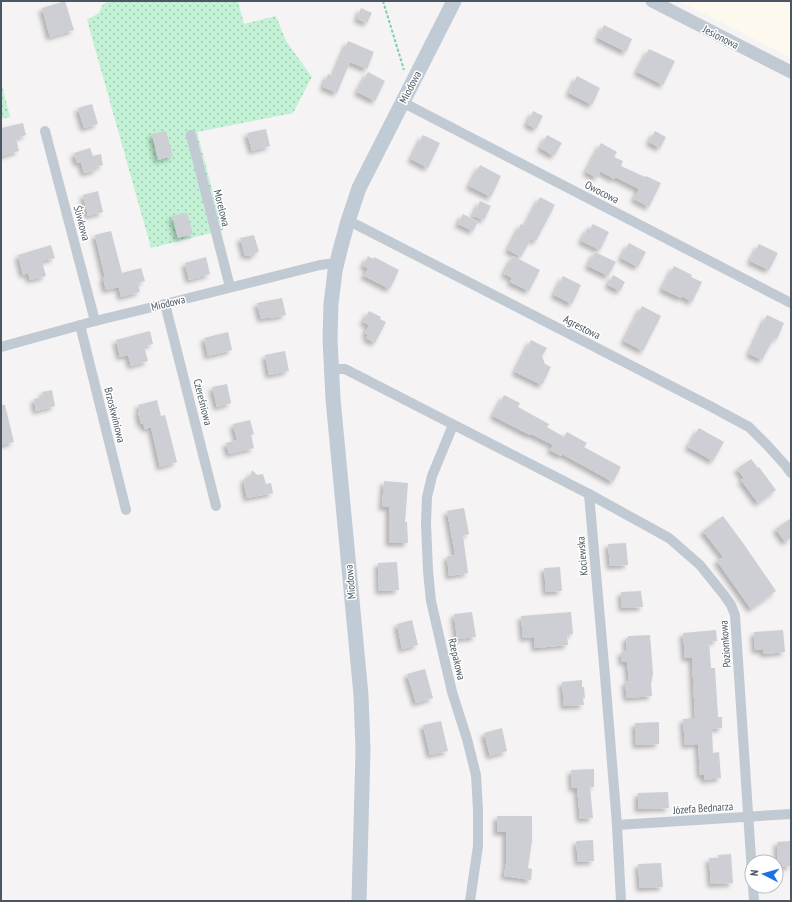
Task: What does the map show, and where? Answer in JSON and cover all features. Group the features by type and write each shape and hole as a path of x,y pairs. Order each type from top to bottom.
{"main road":[{"name":"Miodowa","path":"359,901 363,750 361,695 333,399 330,339 331,304 336,264 348,221 360,188 454,1"}],"street":[{"name":"Jesionowa","path":"652,1 791,72"},
{"name":"Owocowa","path":"402,102 791,303"},
{"name":"Śliwkowa","path":"45,131 95,321"},
{"name":"Morelowa","path":"191,135 230,287"},
{"name":"Agrestowa","path":"348,221 749,427 768,446 791,473"},
{"name":"Miodowa","path":"1,347 95,321 230,287 320,265 336,264"},
{"name":"Czereśniowa","path":"166,304 216,506"},
{"name":"Brzoskwiniowa","path":"80,325 126,510"},
{"path":"332,369 345,369 589,494"},
{"name":"Rzepakowa","path":"453,424 432,476 427,498 426,523 431,601 452,692 467,739 476,775 478,846 470,901"},
{"name":"Poziomkowa","path":"589,494 669,538 700,565 731,605 735,615 751,854"},
{"name":"Kociewska","path":"589,494 617,825 621,901"},
{"name":"Józefa Bednarza","path":"617,825 791,814"}],"path":[{"path":"383,1 405,72"}],"shaded area":[{"path":"679,1 791,1 791,58 729,26"}],"green space":[{"path":"110,1 238,1 244,24 276,16 286,41 312,77 293,113 197,132 223,230 151,248 87,20 99,13 103,4"},
{"path":"1,81 10,117 1,119"}],"building":[{"path":"65,1 74,30 50,37 42,8"},
{"path":"361,8 372,13 367,23 357,19"},
{"path":"604,25 632,39 626,52 598,38"},
{"path":"348,41 374,52 367,69 350,62 337,93 323,87 328,74 333,76"},
{"path":"649,49 675,61 663,85 637,72"},
{"path":"368,72 385,81 375,101 357,92"},
{"path":"577,76 600,88 592,105 569,93"},
{"path":"92,104 98,124 84,128 78,108"},
{"path":"533,111 543,116 536,129 527,124"},
{"path":"23,123 26,135 16,138 19,151 1,156 1,128"},
{"path":"266,129 270,146 252,151 247,133"},
{"path":"166,131 173,156 158,160 152,134"},
{"path":"655,131 666,137 660,148 649,142"},
{"path":"423,135 440,143 428,168 411,159"},
{"path":"547,135 562,143 554,156 540,148"},
{"path":"601,143 617,152 614,157 623,161 621,166 661,183 649,207 634,199 639,189 615,177 614,179 600,171 597,178 586,172"},
{"path":"90,148 93,156 101,154 103,165 96,167 97,170 84,173 81,162 77,163 74,153"},
{"path":"480,165 501,176 491,197 469,186"},
{"path":"98,191 103,212 88,216 83,195"},
{"path":"540,197 555,205 536,241 531,239 521,257 508,250 521,224 525,226"},
{"path":"480,201 491,206 484,220 473,216"},
{"path":"187,213 193,234 178,238 172,216"},
{"path":"463,214 478,222 473,231 458,224"},
{"path":"593,224 609,232 600,250 581,241 588,228 590,229"},
{"path":"111,231 122,273 141,268 145,281 138,283 140,292 121,297 119,287 106,290 103,278 105,277 95,235"},
{"path":"254,235 259,252 255,253 253,257 249,255 245,256 240,238"},
{"path":"629,243 646,252 638,267 621,258"},
{"path":"759,244 778,253 769,270 750,261"},
{"path":"51,245 55,258 42,261 46,276 30,280 28,273 23,275 18,255"},
{"path":"595,252 616,262 608,276 588,266"},
{"path":"368,256 373,259 374,257 399,270 390,289 364,276 368,268 363,266"},
{"path":"513,256 540,270 529,291 510,282 512,278 504,274"},
{"path":"206,257 210,274 189,280 185,263"},
{"path":"674,266 702,282 692,302 682,296 681,298 662,289"},
{"path":"613,275 625,282 620,291 608,285"},
{"path":"563,276 581,285 572,304 554,295"},
{"path":"282,298 286,315 261,319 257,303"},
{"path":"642,306 661,316 643,351 624,341"},
{"path":"369,311 381,317 380,319 386,322 375,343 366,338 368,335 365,333 369,325 363,322"},
{"path":"767,315 784,323 777,339 774,338 762,360 749,354"},
{"path":"150,331 153,344 144,346 148,361 131,366 128,355 120,357 116,340"},
{"path":"228,332 232,350 208,356 204,338"},
{"path":"531,340 547,348 542,356 545,364 551,367 542,385 515,372"},
{"path":"285,351 289,371 269,375 265,355"},
{"path":"227,384 231,403 217,407 212,387"},
{"path":"52,390 55,406 36,411 34,399 43,397 42,392"},
{"path":"504,395 520,403 518,407 549,424 547,427 564,437 567,432 587,443 584,447 621,467 613,482 562,454 561,456 550,450 553,445 493,416"},
{"path":"157,400 161,416 165,415 177,462 160,467 151,427 145,429 143,423 141,424 138,412 140,411 138,405"},
{"path":"1,405 5,405 14,442 1,445"},
{"path":"250,420 254,434 251,435 254,448 229,454 226,443 237,440 233,424"},
{"path":"699,428 724,442 713,461 688,447"},
{"path":"751,459 758,468 759,467 776,490 758,503 741,480 744,478 737,469"},
{"path":"252,470 257,475 263,474 266,484 271,483 273,493 247,498 244,478 250,477"},
{"path":"384,481 408,483 405,522 407,522 408,543 389,543 389,507 382,507"},
{"path":"464,508 469,534 463,536 468,573 449,576 447,556 455,555 447,511"},
{"path":"723,516 776,591 751,609 717,561 723,557 703,531"},
{"path":"791,518 791,538 785,542 776,529"},
{"path":"626,543 628,565 610,566 608,544"},
{"path":"397,562 399,590 379,591 378,563"},
{"path":"560,567 562,591 546,592 544,568"},
{"path":"641,591 643,607 622,608 621,592"},
{"path":"472,612 476,637 457,639 454,614"},
{"path":"571,612 573,634 567,635 568,645 535,648 534,637 523,638 521,616"},
{"path":"412,620 418,645 402,649 397,624"},
{"path":"716,630 717,641 709,642 711,668 715,668 718,717 722,717 722,728 712,729 713,753 719,752 721,778 704,780 704,775 700,775 698,744 685,745 683,719 695,718 692,658 685,658 683,633"},
{"path":"783,630 785,652 764,654 763,650 755,650 754,632"},
{"path":"650,635 653,674 651,684 652,696 627,698 625,682 629,681 627,662 622,662 621,652 627,651 626,638 628,638 628,636"},
{"path":"425,669 433,698 416,703 407,674"},
{"path":"582,680 585,698 583,698 584,705 564,706 562,682"},
{"path":"441,721 448,751 430,755 423,725"},
{"path":"659,722 659,744 636,745 635,723"},
{"path":"502,728 507,751 490,756 484,733"},
{"path":"594,769 594,787 590,787 593,818 580,819 577,788 572,788 571,770"},
{"path":"668,792 669,808 638,809 638,793"},
{"path":"497,816 532,816 532,841 528,868 532,869 531,880 504,876 506,864 506,832 497,832"},
{"path":"593,840 594,861 578,862 576,841"},
{"path":"791,841 791,866 784,867 784,854 777,854 777,842"},
{"path":"731,854 733,883 711,884 709,858 719,858 718,855"},
{"path":"661,863 663,887 640,888 638,864"}]}
